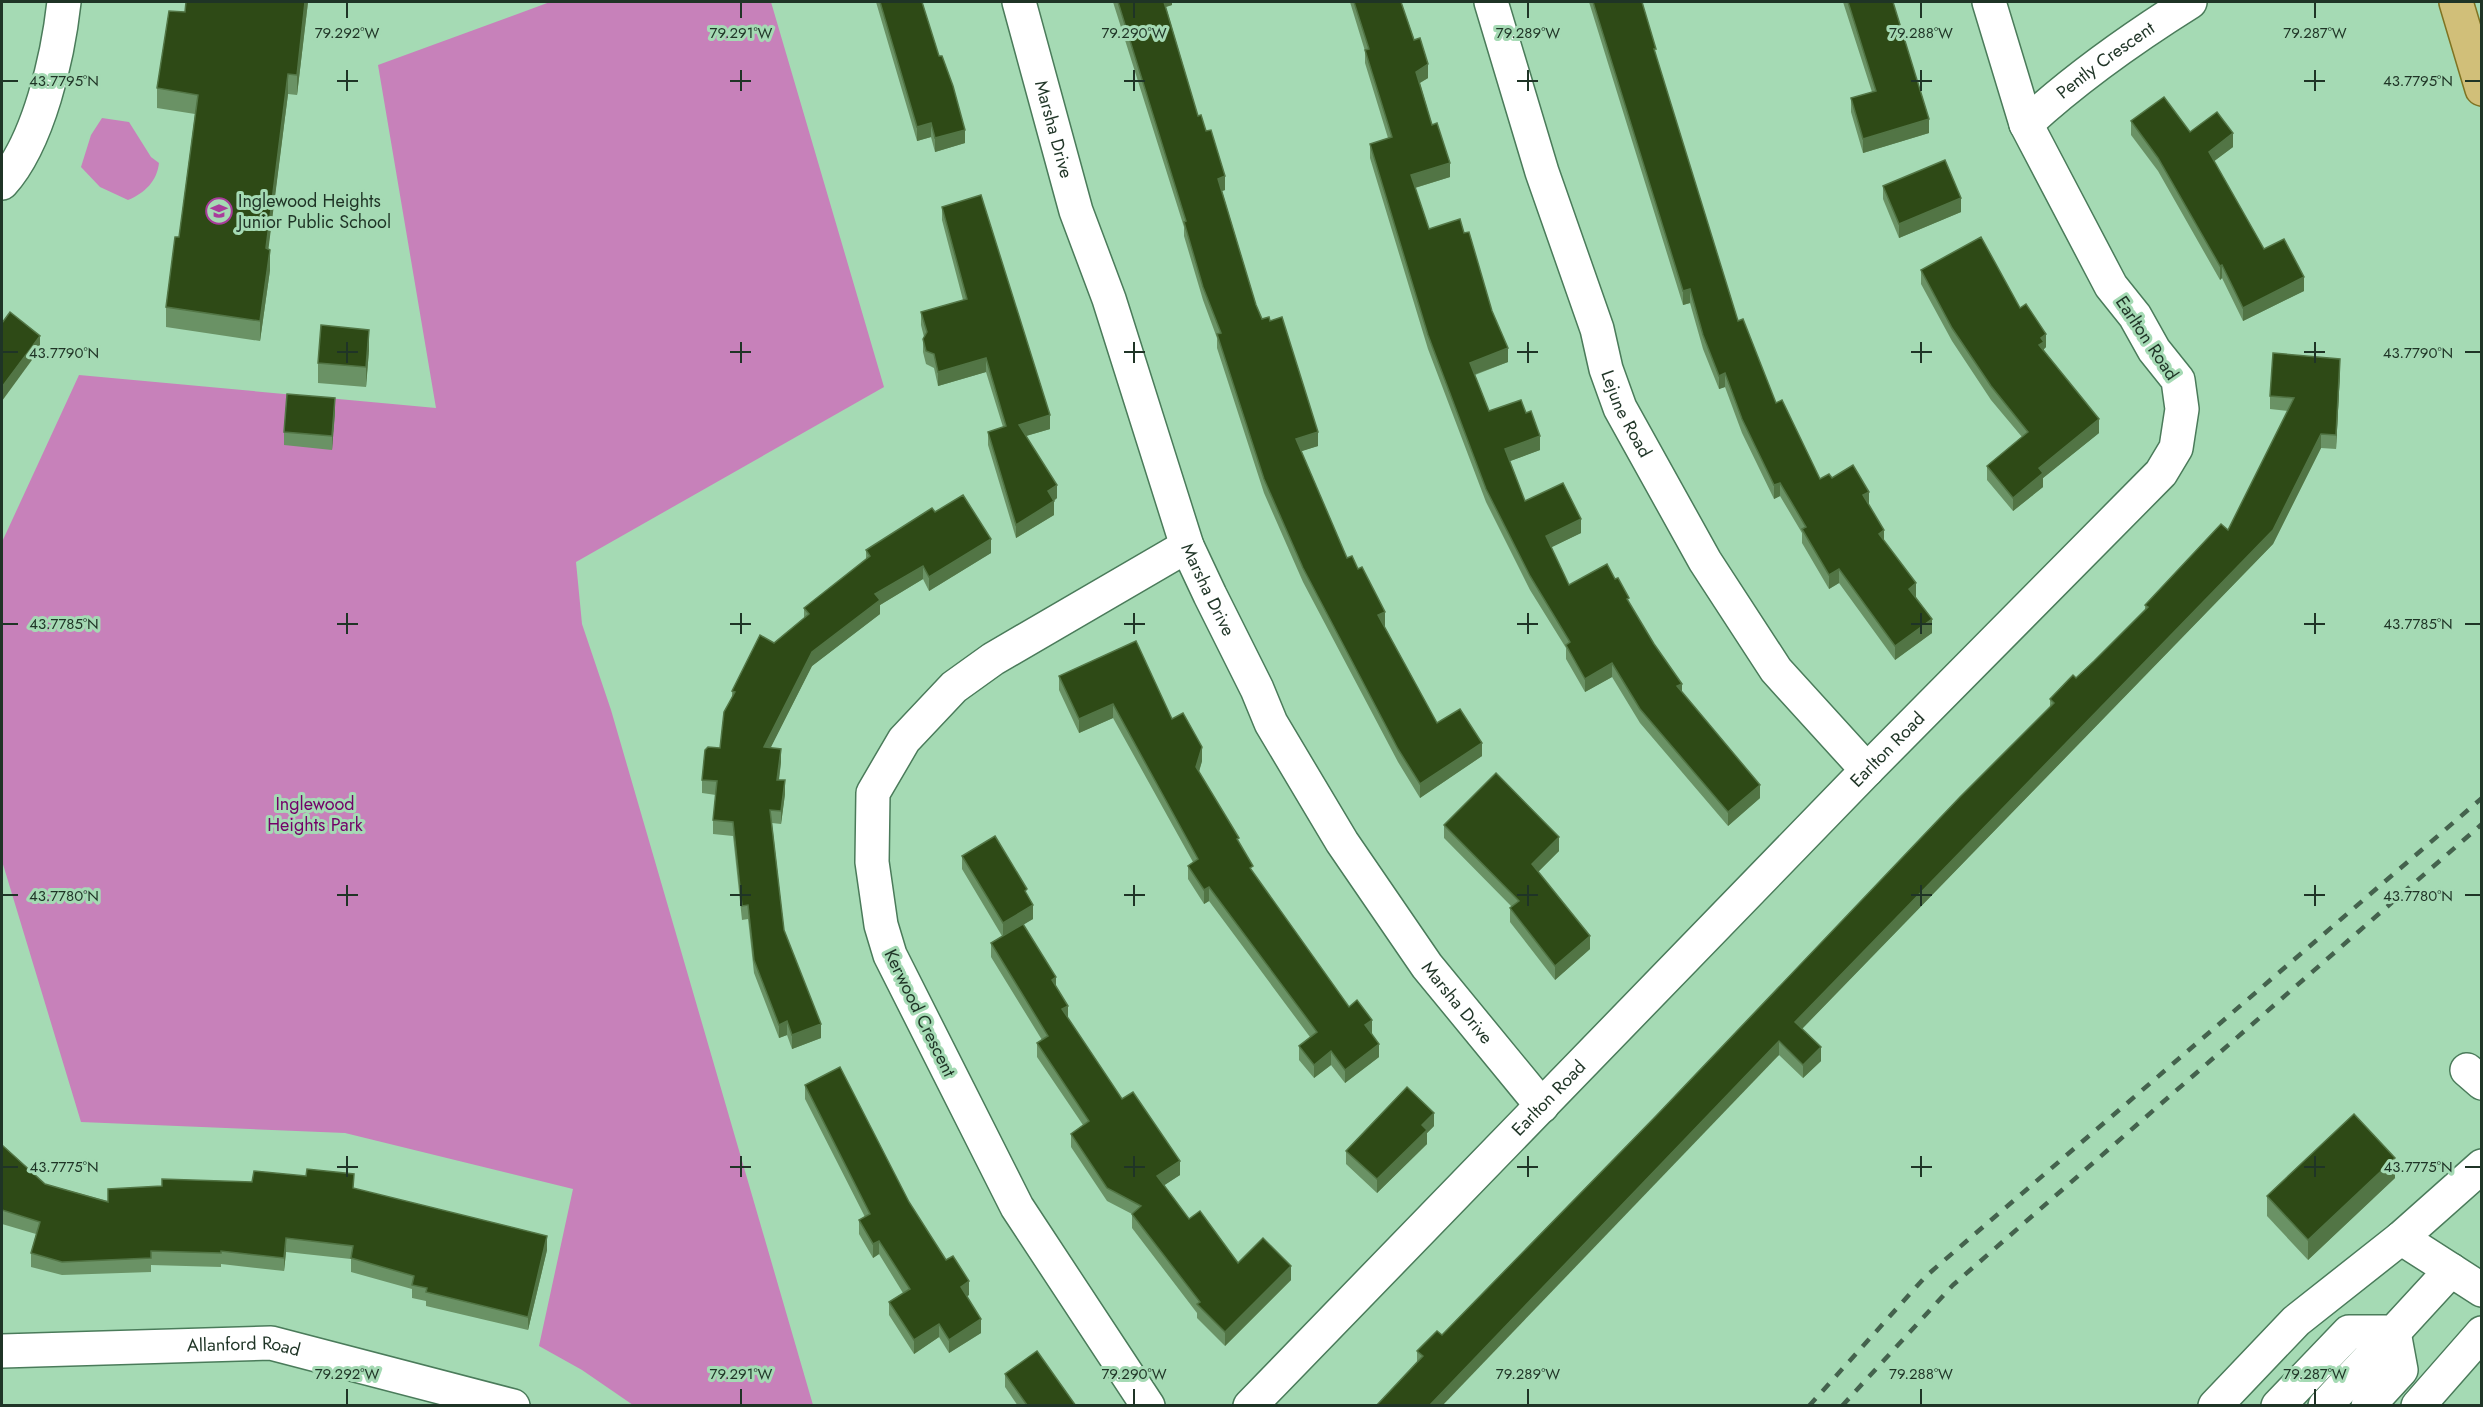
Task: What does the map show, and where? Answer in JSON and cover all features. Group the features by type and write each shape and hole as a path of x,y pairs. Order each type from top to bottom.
{"main road":[{"path":"2456,2 2481,89"}],"street":[{"path":"2,183 22,151 44,101 64,2"},
{"name":"Marsha Drive","path":"1018,2 1076,211 1109,299 1187,546 1257,688 1271,723 1323,812 1428,966 1542,1106"},
{"name":"Lejune Road","path":"1491,2 1542,172 1597,329 1606,369 1620,408 1704,561 1776,670 1867,770"},
{"name":"Earlton Road","path":"1250,1406 1867,770 2161,473 2176,448 2182,409 2178,380 2154,350 2135,316 2111,286 2026,124 1989,2"},
{"name":"Pently Crescent","path":"2026,124 2086,70 2123,43 2190,2"},
{"name":"Kerwood Crescent","path":"1148,1406 1017,1207 890,955 880,925 874,881 873,793 904,740 954,687 993,659 1187,546"},
{"path":"2215,1406 2296,1321 2401,1238 2481,1166"},
{"path":"2401,1238 2481,1290"},
{"path":"2325,1406 2451,1270"},
{"path":"2278,1406 2349,1332 2394,1332"},
{"path":"2368,1406 2401,1370 2394,1332"},
{"path":"2418,1406 2481,1333"},
{"name":"Allanford Road","path":"2,1351 271,1343 513,1406"}],"green space":[{"name":"Inglewood Heights Park","path":"550,2 771,2 884,387 576,562 582,624 611,710 813,1405 633,1405 582,1370 539,1346 573,1189 345,1133 81,1122 2,861 2,542 79,375 436,408 378,65"},
{"path":"102,118 129,122 151,157 159,163 156,175 149,186 128,200 100,187 81,167 91,135"}],"building":[{"path":"186,2 305,2 297,75 288,74 266,248 270,250 260,321 166,307 175,237 179,237 198,95 157,88 169,11 185,12"},
{"path":"880,2 922,2 939,56 942,56 953,86 965,130 935,138 931,123 917,127"},
{"path":"1118,2 1164,2 1198,116 1201,115 1206,131 1211,130 1225,176 1218,179 1256,305 1262,319 1269,317 1270,321 1282,317 1318,432 1296,439 1347,558 1352,556 1358,569 1362,567 1385,612 1378,615 1437,723 1460,709 1482,743 1420,784 1398,749 1303,568 1264,479 1217,334 1221,333 1203,287 1184,222 1186,221"},
{"path":"1354,2 1401,2 1414,40 1420,38 1428,64 1416,72 1432,125 1437,123 1450,163 1411,175 1429,229 1460,219 1464,233 1469,232 1492,311 1508,348 1470,363 1489,411 1521,400 1526,413 1531,411 1540,436 1505,449 1525,501 1563,483 1581,519 1546,536 1569,585 1607,564 1615,579 1618,578 1629,598 1627,599 1654,644 1682,684 1677,686 1760,785 1728,812 1640,709 1612,663 1585,679 1566,645 1570,642 1530,576 1486,489 1428,335 1370,144 1392,137 1365,50 1369,49"},
{"path":"1593,2 1642,2 1656,49 1654,49 1738,321 1743,319 1776,403 1782,400 1820,479 1829,474 1832,478 1853,465 1869,492 1863,495 1884,530 1879,534 1916,583 1909,589 1932,619 1895,646 1839,569 1829,575 1802,529 1806,527 1780,483 1774,485 1742,419 1725,373 1719,376 1703,335 1690,289 1683,291"},
{"path":"1848,2 1893,2 1929,119 1863,139 1851,98 1876,91"},
{"path":"2164,97 2190,132 2217,112 2233,133 2209,152 2264,249 2284,239 2304,277 2243,308 2222,265 2220,266 2158,158 2131,121"},
{"path":"1945,160 1961,198 1899,224 1883,186"},
{"path":"981,195 1050,415 1019,425 1057,485 1048,491 1054,501 1016,525 988,432 1006,426 986,358 938,372 934,354 926,351 923,339 927,332 921,312 967,299 942,207"},
{"path":"1981,237 2020,308 2026,304 2046,334 2041,338 2044,342 2039,345 2099,419 2039,468 2043,473 2013,498 1987,466 2028,432 1991,386 1952,328 1921,270"},
{"path":"10,312 40,336 2,387 2,323"},
{"path":"321,325 369,330 366,367 318,363"},
{"path":"2273,353 2340,359 2336,435 2321,434 2273,530 1795,1022 1821,1047 1803,1065 1779,1041 1429,1406 1376,1406 1423,1356 1417,1351 1437,1331 1442,1335 1656,1116 1960,797 2054,703 2050,699 2073,675 2076,678 2148,607 2145,605 2221,524 2228,530 2294,398 2270,396"},
{"path":"287,394 335,398 332,436 284,432"},
{"path":"963,495 991,539 929,577 923,566 875,594 880,600 812,652 764,747 781,749 777,780 785,780 781,811 770,810 784,930 821,1024 792,1035 787,1021 779,1025 754,960 748,905 742,906 733,822 713,820 717,781 702,780 705,750 708,747 720,748 724,712 760,635 774,643 809,614 804,608 870,556 866,550 932,508 935,512"},
{"path":"1136,641 1172,719 1183,713 1202,747 1196,767 1239,838 1237,839 1253,866 1250,868 1349,1007 1357,1000 1372,1020 1365,1025 1379,1044 1345,1070 1331,1051 1314,1065 1299,1046 1317,1032 1209,887 1204,890 1188,866 1198,859 1113,704 1079,719 1059,676"},
{"path":"1496,773 1559,837 1532,864 1590,936 1555,966 1510,908 1519,901 1444,825"},
{"path":"995,836 1027,889 1025,891 1033,905 1003,923 962,856"},
{"path":"1023,924 1056,977 1052,980 1068,1006 1062,1009 1122,1099 1133,1092 1180,1161 1157,1176 1189,1219 1200,1211 1238,1263 1263,1238 1291,1266 1225,1332 1197,1304 1200,1302 1132,1214 1141,1206 1107,1188 1071,1134 1089,1121 1037,1043 1048,1036 991,943"},
{"path":"840,1067 909,1202 946,1260 953,1256 969,1281 961,1287 981,1319 949,1340 939,1324 914,1340 889,1302 910,1289 879,1241 873,1244 859,1220 870,1214 805,1085"},
{"path":"1407,1087 1434,1113 1422,1125 1427,1130 1377,1179 1346,1151"},
{"path":"2354,1114 2395,1158 2308,1240 2267,1196"},
{"path":"2,1145 45,1184 108,1202 108,1189 162,1186 162,1179 252,1182 254,1171 306,1176 307,1169 354,1174 353,1188 547,1236 528,1317 426,1292 427,1288 412,1285 414,1276 351,1258 353,1246 286,1238 284,1258 221,1251 221,1253 151,1251 151,1258 62,1262 31,1253 40,1222 2,1210"},
{"path":"1037,1351 1076,1406 1026,1406 1005,1374"}],"railway":[{"path":"1809,1406 1926,1276 2482,798"},
{"path":"1842,1406 1953,1285 2482,824"}],"place":[{"name":"Inglewood Heights Junior Public School","path":"219,211"}]}
